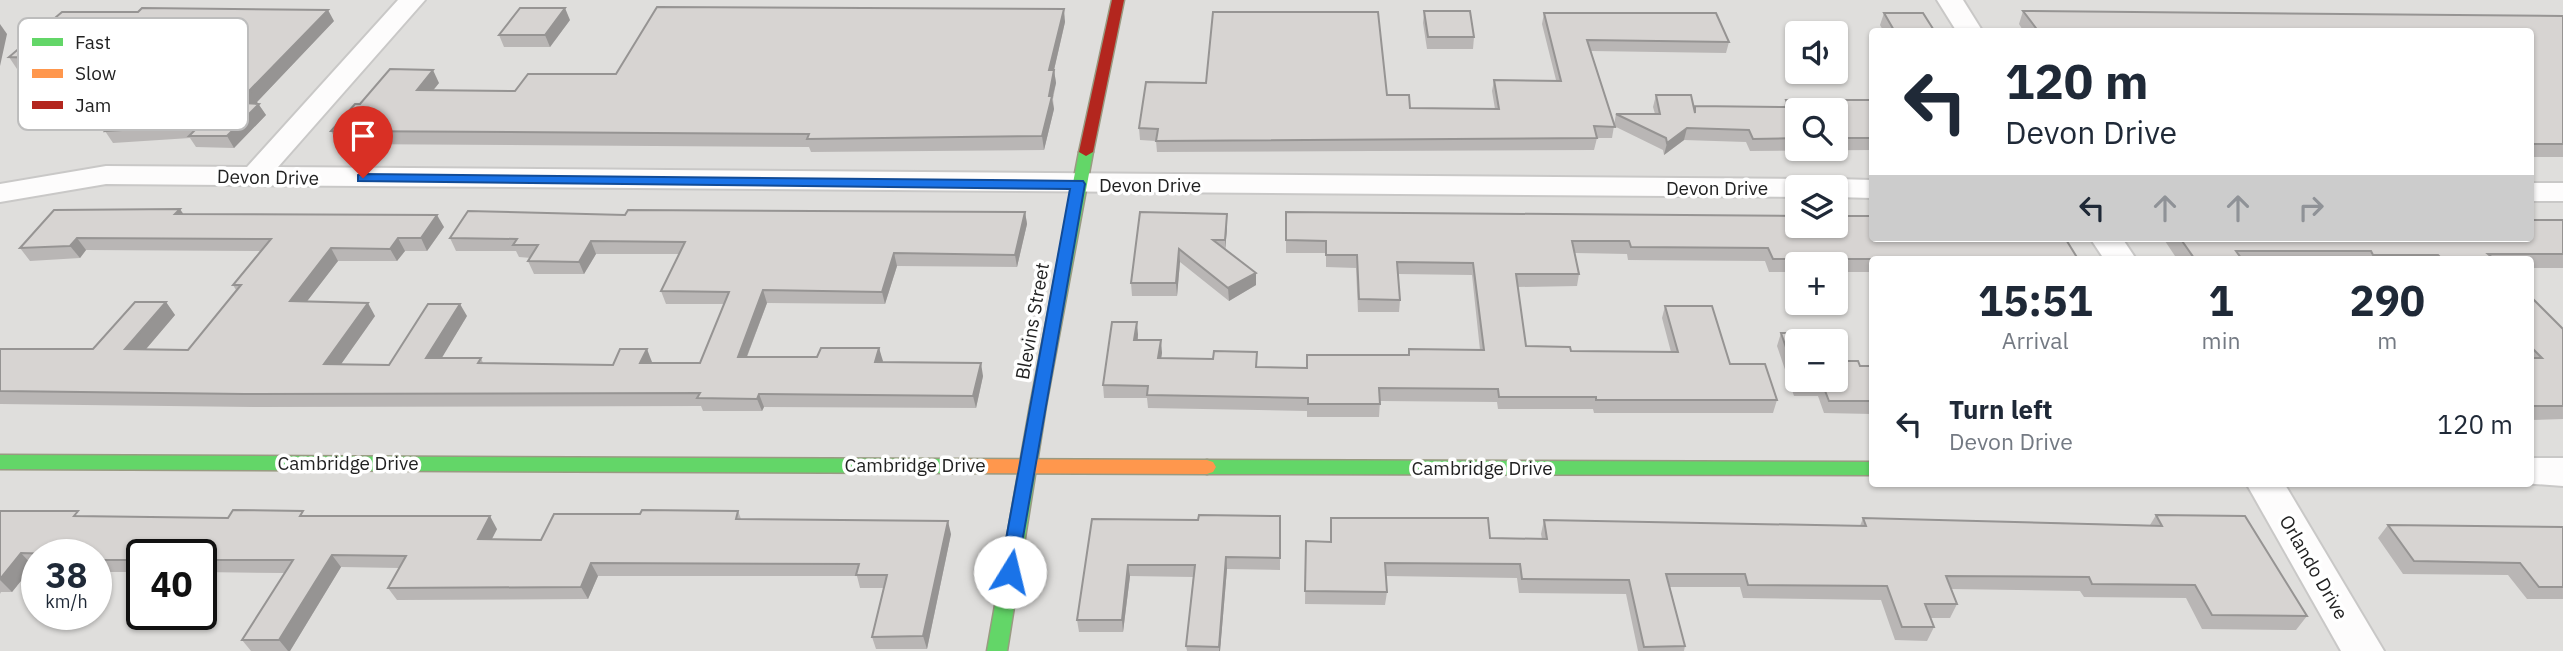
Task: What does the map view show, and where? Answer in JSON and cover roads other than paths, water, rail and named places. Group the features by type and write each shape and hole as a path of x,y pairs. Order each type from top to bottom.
{"street":[{"path":"254,177 412,0"},
{"name":"Blevins Street","path":"997,651 1078,184 1118,0"},
{"path":"1950,0 1968,28"},
{"name":"Devon Drive","path":"0,192 106,175 1785,188"},
{"path":"1848,188 1869,189"},
{"path":"2534,192 2563,192"},
{"name":"Cambridge Drive","path":"0,462 1869,469"},
{"path":"2534,472 2563,472"},
{"name":"Orlando Drive","path":"2267,487 2362,651"}]}
